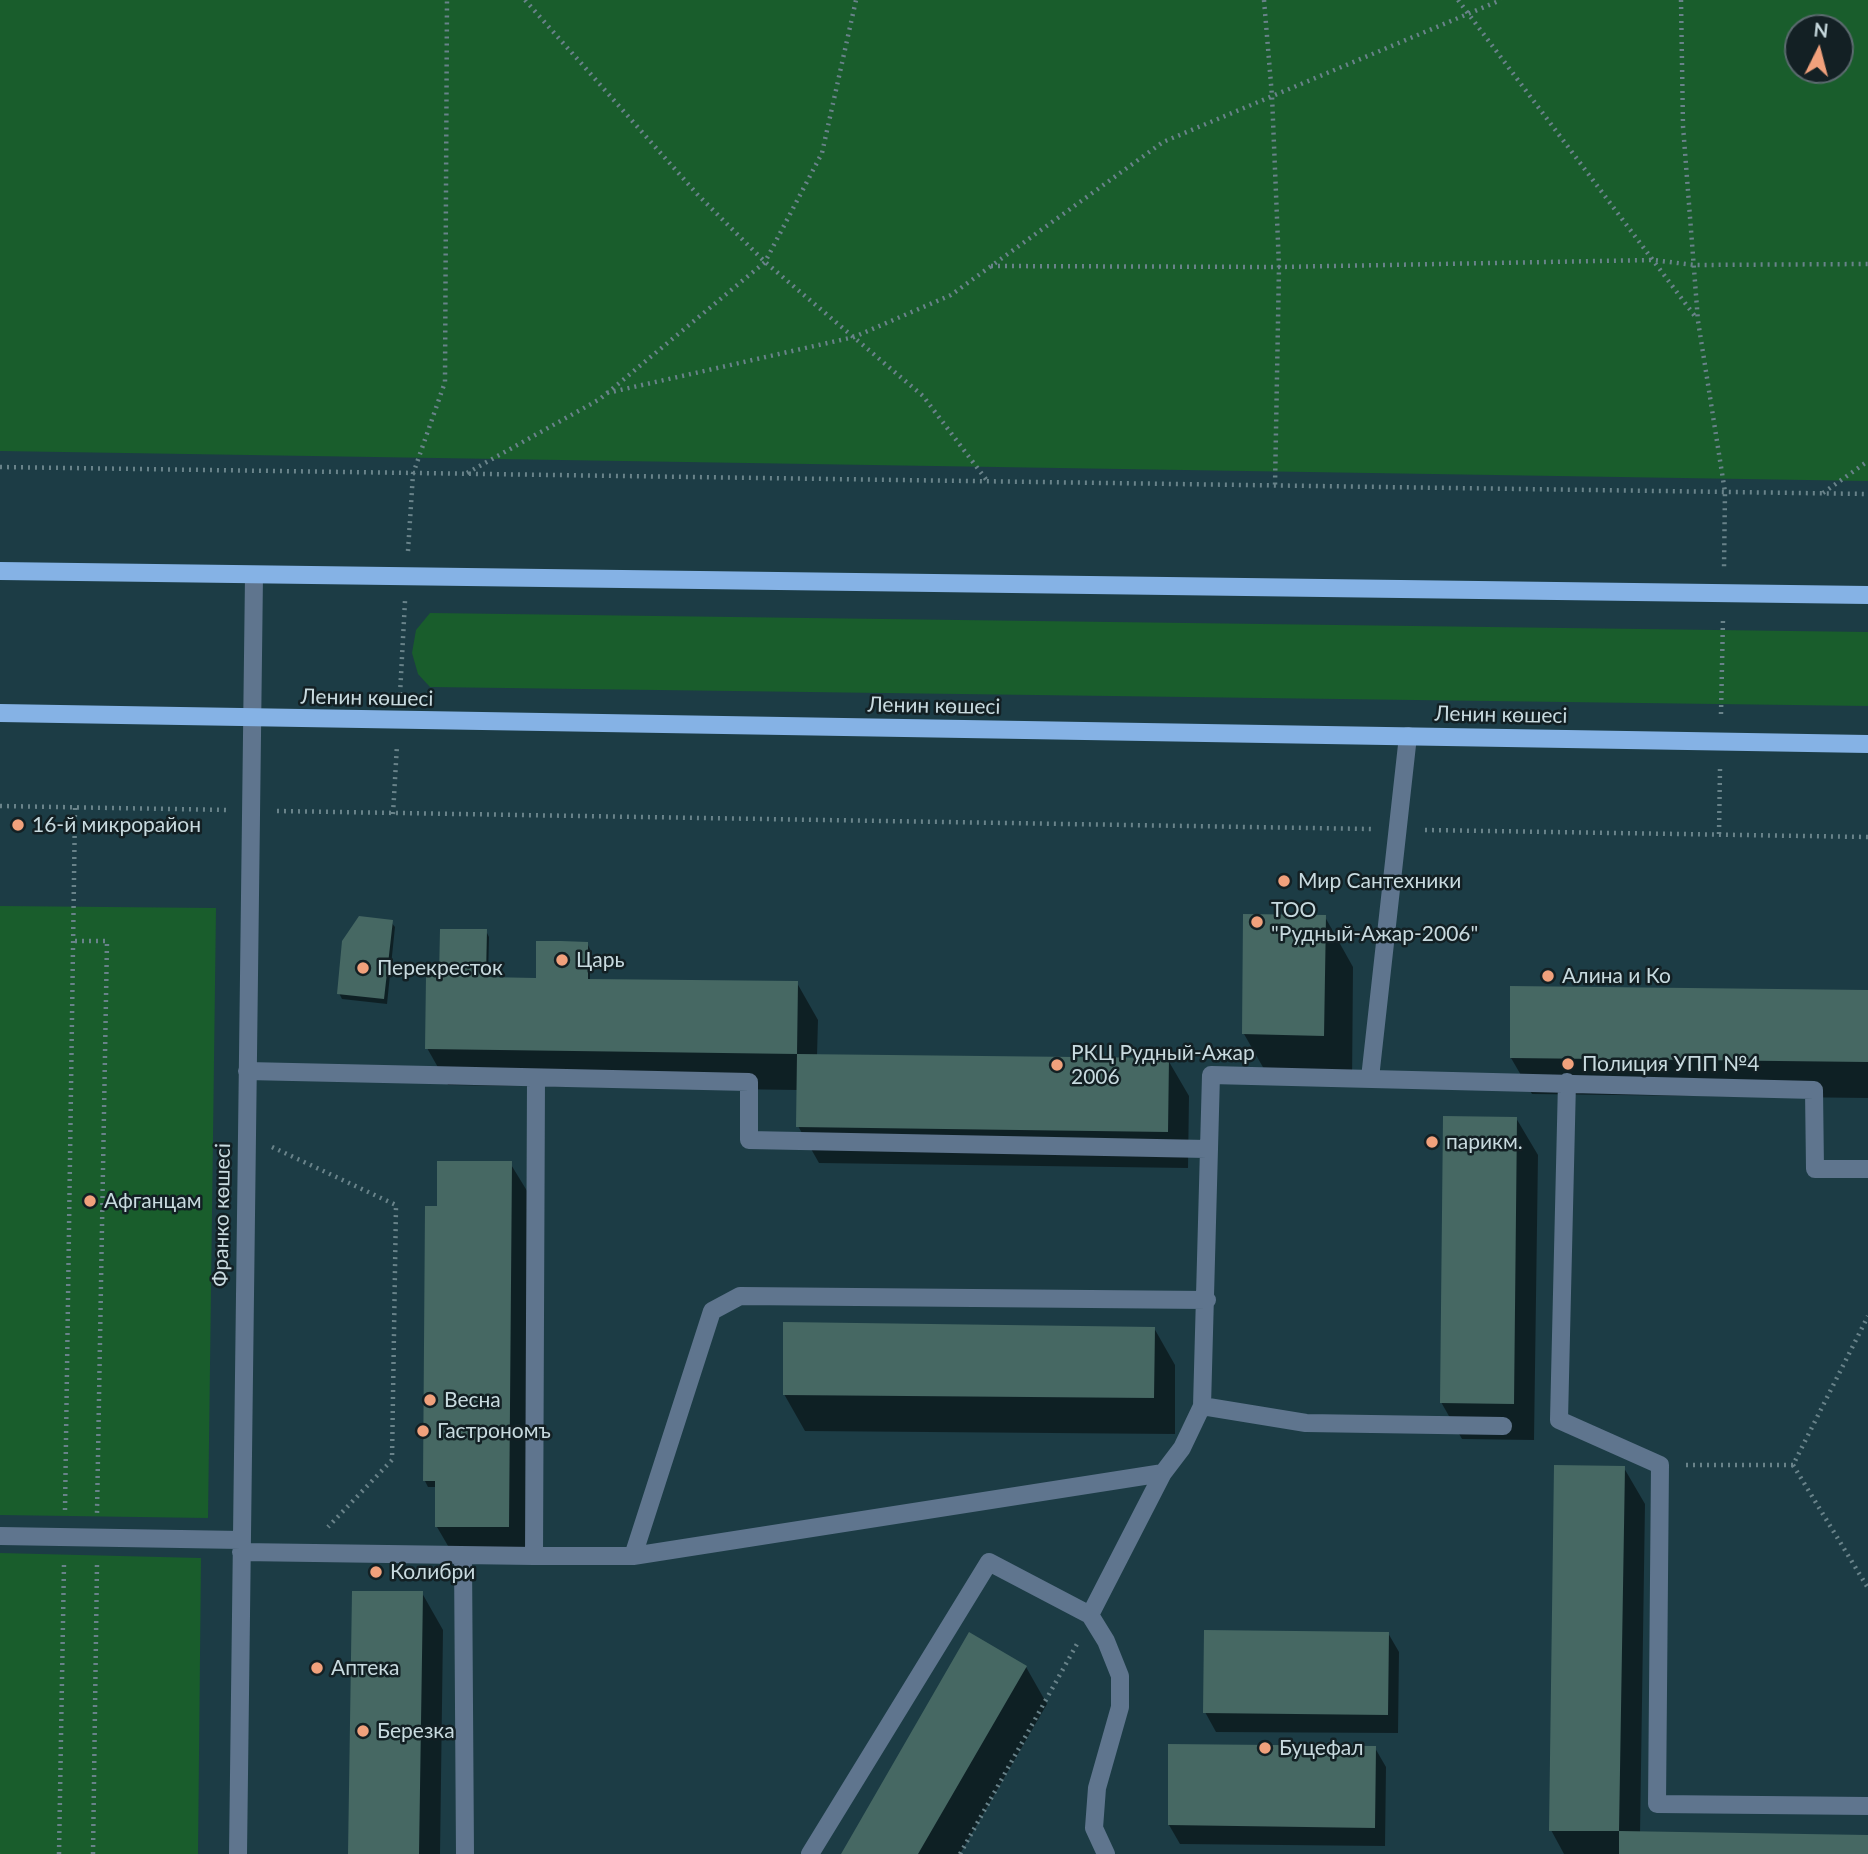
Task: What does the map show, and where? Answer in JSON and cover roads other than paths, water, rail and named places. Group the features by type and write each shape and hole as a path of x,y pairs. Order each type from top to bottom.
{"main road":[{"path":"0,571 1868,595"},
{"name":"Ленин көшесі","path":"0,713 1868,744"}],"street":[{"name":"Франко көшесі","path":"238,1854 254,576"},
{"path":"1370,1078 1408,736"},
{"path":"247,1071 749,1082 749,1140 1208,1149"},
{"path":"1090,1615 1163,1473 1182,1448 1202,1406 1207,1300 1211,1075 1814,1090 1815,1168 1868,1169"},
{"path":"534,1556 536,1079"},
{"path":"1567,1082 1559,1420 1660,1465 1657,1804 1868,1806"},
{"path":"633,1556 712,1311 740,1296 1207,1300"},
{"path":"1202,1406 1306,1423 1503,1426"},
{"path":"0,1536 241,1546 303,1553 633,1556 1163,1473"},
{"path":"463,1556 465,1854"},
{"path":"810,1854 989,1562 1090,1615 1107,1641 1121,1676 1120,1707 1097,1788 1094,1828 1106,1854"}],"place":[{"name":"16-й микрорайон","path":"18,825"},
{"name":"Мир Сантехники","path":"1284,881"},
{"name":"ТОО \"Рудный-Ажар-2006\"","path":"1257,922"},
{"name":"Царь","path":"562,960"},
{"name":"Перекресток","path":"363,968"},
{"name":"Алина и Ко","path":"1548,976"},
{"name":"Полиция УПП №4","path":"1568,1064"},
{"name":"РКЦ Рудный-Ажар 2006","path":"1057,1065"},
{"name":"парикм.","path":"1432,1142"},
{"name":"Афганцам","path":"90,1201"},
{"name":"Весна","path":"430,1400"},
{"name":"Гастрономъ","path":"423,1431"},
{"name":"Колибри","path":"376,1572"},
{"name":"Аптека","path":"317,1668"},
{"name":"Березка","path":"363,1731"},
{"name":"Буцефал","path":"1265,1748"}]}
